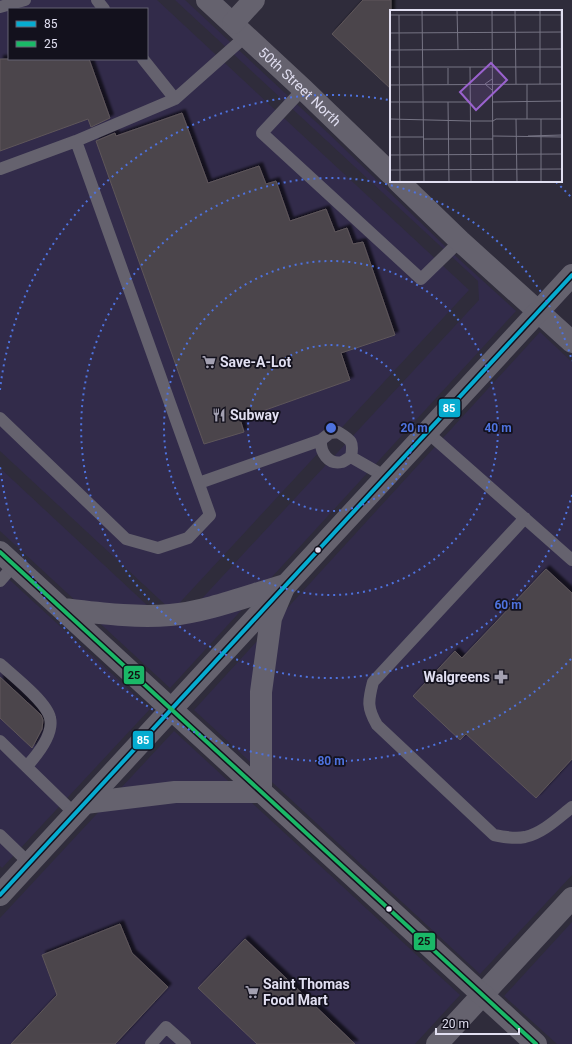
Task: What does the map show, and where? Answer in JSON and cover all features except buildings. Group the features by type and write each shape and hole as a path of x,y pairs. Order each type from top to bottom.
{"street":[{"name":"50th Street North","path":"207,0 303,89 390,173"},
{"path":"239,29 254,0"},
{"path":"399,182 572,342"},
{"path":"0,895 572,275"},
{"path":"7,558 536,1044"},
{"path":"63,609 134,616 171,615 202,609 285,585"},
{"path":"261,792 261,692 272,618 285,585"},
{"path":"80,808 175,792 261,792"},
{"path":"437,1044 572,898"}],"lane":[{"path":"0,7 25,0"},
{"path":"97,0 103,8"},
{"path":"0,169 76,141 175,99 239,29"},
{"path":"144,60 175,99"},
{"path":"303,89 262,133 421,279 460,240"},
{"path":"0,418 126,539 158,548 188,538 210,515 76,141"},
{"path":"198,483 321,440 330,434 338,432 349,440 353,447 351,457 342,462 333,462 327,458 321,449 321,440"},
{"path":"427,432 572,560"},
{"path":"351,457 386,477"},
{"path":"524,518 373,682 368,701 371,715 377,725 494,835 510,838 525,837 542,830 572,807"},
{"path":"0,581 7,558"},
{"path":"0,664 42,703 50,718 49,734 38,754 27,766"},
{"path":"0,741 27,766 80,808"},
{"path":"0,835 29,863"},
{"path":"151,1044 166,1027 185,1044"}],"shaded area":[{"path":"0,0 157,0 469,290 172,611 0,451"},
{"path":"175,0 185,0 329,134 450,251 516,311 170,688 0,531 0,468 163,620 182,620 479,300 478,281"},
{"path":"540,332 572,362 572,875 480,974 194,710"},
{"path":"0,571 150,709 2,868 0,866"},
{"path":"174,731 460,995 415,1044 0,1044 0,918"},
{"path":"572,922 572,1044 557,1044 504,996"}],"transit line":[{"name":"85","path":"0,895 572,275"},
{"name":"25","path":"0,552 536,1044"}],"place":[{"name":"Save-A-Lot","path":"209,362"},
{"name":"Subway","path":"219,415"},
{"name":"Walgreens","path":"501,677"},
{"name":"Saint Thomas Food Mart","path":"252,992"}]}
